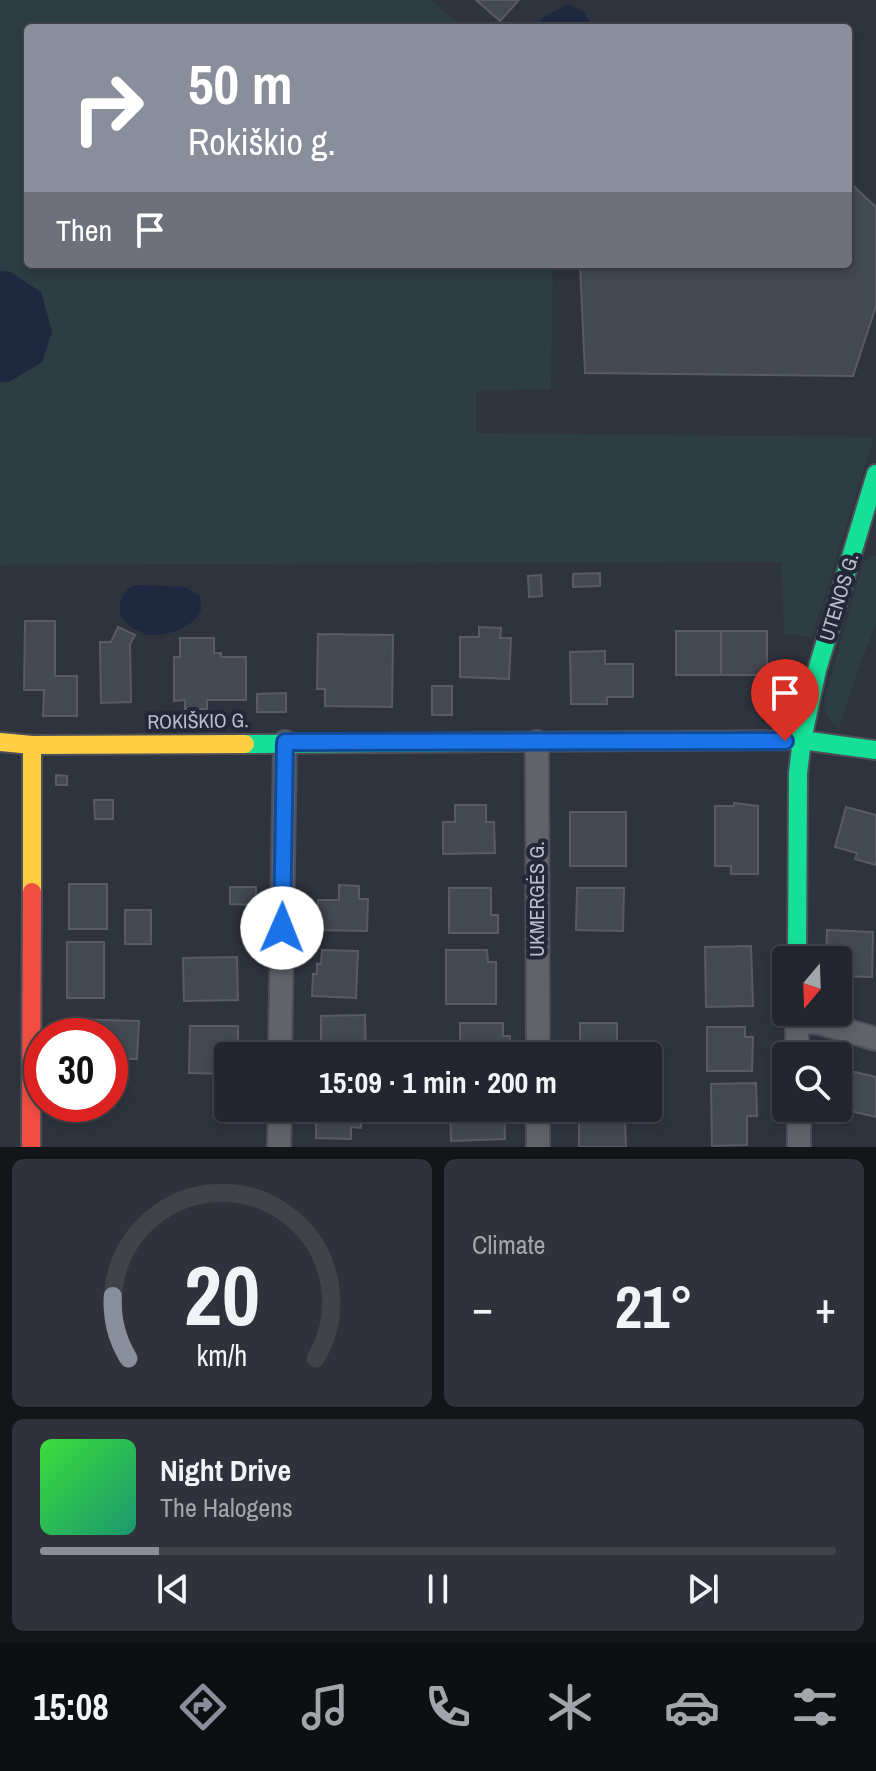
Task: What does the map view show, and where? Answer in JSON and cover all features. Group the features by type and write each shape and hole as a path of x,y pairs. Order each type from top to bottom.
{"street":[{"name":"UTENOS G.","path":"797,946 798,773 802,740 817,670 876,474"},
{"name":"ROKIŠKIO G.","path":"0,742 32,745 802,740 876,750"},
{"path":"280,1042 285,742"},
{"name":"UKMERGĖS G.","path":"537,742 538,1042"},
{"path":"31,1147 32,745"},
{"path":"830,1026 876,1039"},
{"path":"279,1147 280,1122"},
{"path":"538,1122 538,1147"},
{"path":"799,1122 799,1147"}],"shaded area":[{"path":"0,0 431,0 458,24 24,24 24,268 553,268 551,389 476,391 476,433 874,437 812,637 784,634 781,562 0,565 0,382 9,382 10,272 0,271"},
{"path":"876,556 876,625 839,729 828,718 823,706 863,562"}],"water":[{"path":"568,4 584,12 591,24 538,24"},
{"path":"0,271 10,272 41,292 52,331 42,362 9,382 0,382"},
{"path":"134,585 185,587 200,596 201,611 191,623 177,630 146,635 128,624 121,615 121,600"}],"building":[{"path":"476,0 519,0 500,21"},
{"path":"852,185 876,207 876,306 853,376 585,373 580,268 852,268"},
{"path":"600,573 600,586 573,587 573,574"},
{"path":"541,575 542,596 529,597 528,576"},
{"path":"25,621 55,621 55,676 77,676 77,716 43,716 44,690 24,690"},
{"path":"118,627 135,635 130,644 131,702 101,703 100,642 111,642"},
{"path":"479,627 501,628 500,638 511,638 509,679 460,677 460,637 479,637"},
{"path":"676,631 721,631 721,675 676,675"},
{"path":"721,631 767,631 767,675 721,675"},
{"path":"318,634 393,635 392,707 325,706 325,689 317,689"},
{"path":"180,638 214,638 214,653 221,653 221,657 246,657 246,700 207,700 207,709 185,709 185,700 174,701 174,657 180,657"},
{"path":"605,651 605,664 633,664 633,697 607,697 607,704 571,704 570,652"},
{"path":"432,686 452,686 452,715 432,715"},
{"path":"286,693 286,712 257,712 257,694"},
{"path":"56,775 67,776 67,785 56,785"},
{"path":"94,800 113,800 113,819 95,819"},
{"path":"734,803 758,806 758,874 731,874 731,866 715,866 715,806 734,806"},
{"path":"455,805 486,805 486,822 494,822 495,853 443,854 443,822 455,822"},
{"path":"846,807 876,815 876,865 855,859 857,853 835,847"},
{"path":"570,812 626,812 626,866 570,866"},
{"path":"69,884 107,884 107,929 69,929"},
{"path":"339,885 359,886 359,899 368,899 367,931 317,930 318,900 339,900"},
{"path":"230,887 256,887 256,905 230,904"},
{"path":"449,888 491,888 491,915 498,915 498,933 449,933"},
{"path":"577,888 624,888 623,931 576,930"},
{"path":"125,910 151,910 151,944 125,944"},
{"path":"827,930 873,932 872,977 852,976 852,946 826,946"},
{"path":"67,942 104,942 104,998 67,998"},
{"path":"751,946 753,1006 706,1007 705,947"},
{"path":"322,950 358,951 356,998 312,996 313,974 317,974 317,964 321,964"},
{"path":"446,950 487,950 488,962 496,962 496,1004 446,1004"},
{"path":"237,957 238,1000 184,1001 183,958"},
{"path":"365,1015 366,1042 321,1042 321,1016"},
{"path":"128,1021 139,1021 137,1059 128,1059"},
{"path":"460,1023 503,1023 503,1036 510,1036 510,1042 460,1042"},
{"path":"580,1023 617,1023 617,1042 580,1042"},
{"path":"190,1026 238,1026 238,1042 214,1042 214,1074 189,1073"},
{"path":"707,1027 745,1027 745,1037 753,1037 752,1071 707,1071"},
{"path":"852,1071 876,1077 876,1117 852,1111"},
{"path":"756,1083 757,1116 747,1116 747,1145 712,1146 711,1084"},
{"path":"316,1122 361,1122 361,1128 351,1127 351,1139 316,1138"},
{"path":"450,1122 504,1122 505,1139 451,1141"},
{"path":"579,1122 625,1122 626,1147 579,1147"}],"traffic: fast":[{"path":"797,946 798,773 802,740 817,670 876,474"},
{"path":"245,744 802,740 876,750"}],"traffic: slow":[{"path":"0,742 32,745 245,744"},
{"path":"32,745 32,892"}],"traffic: jam":[{"path":"31,1147 32,892"}],"route":[{"path":"282,928 285,742 785,741"}]}
